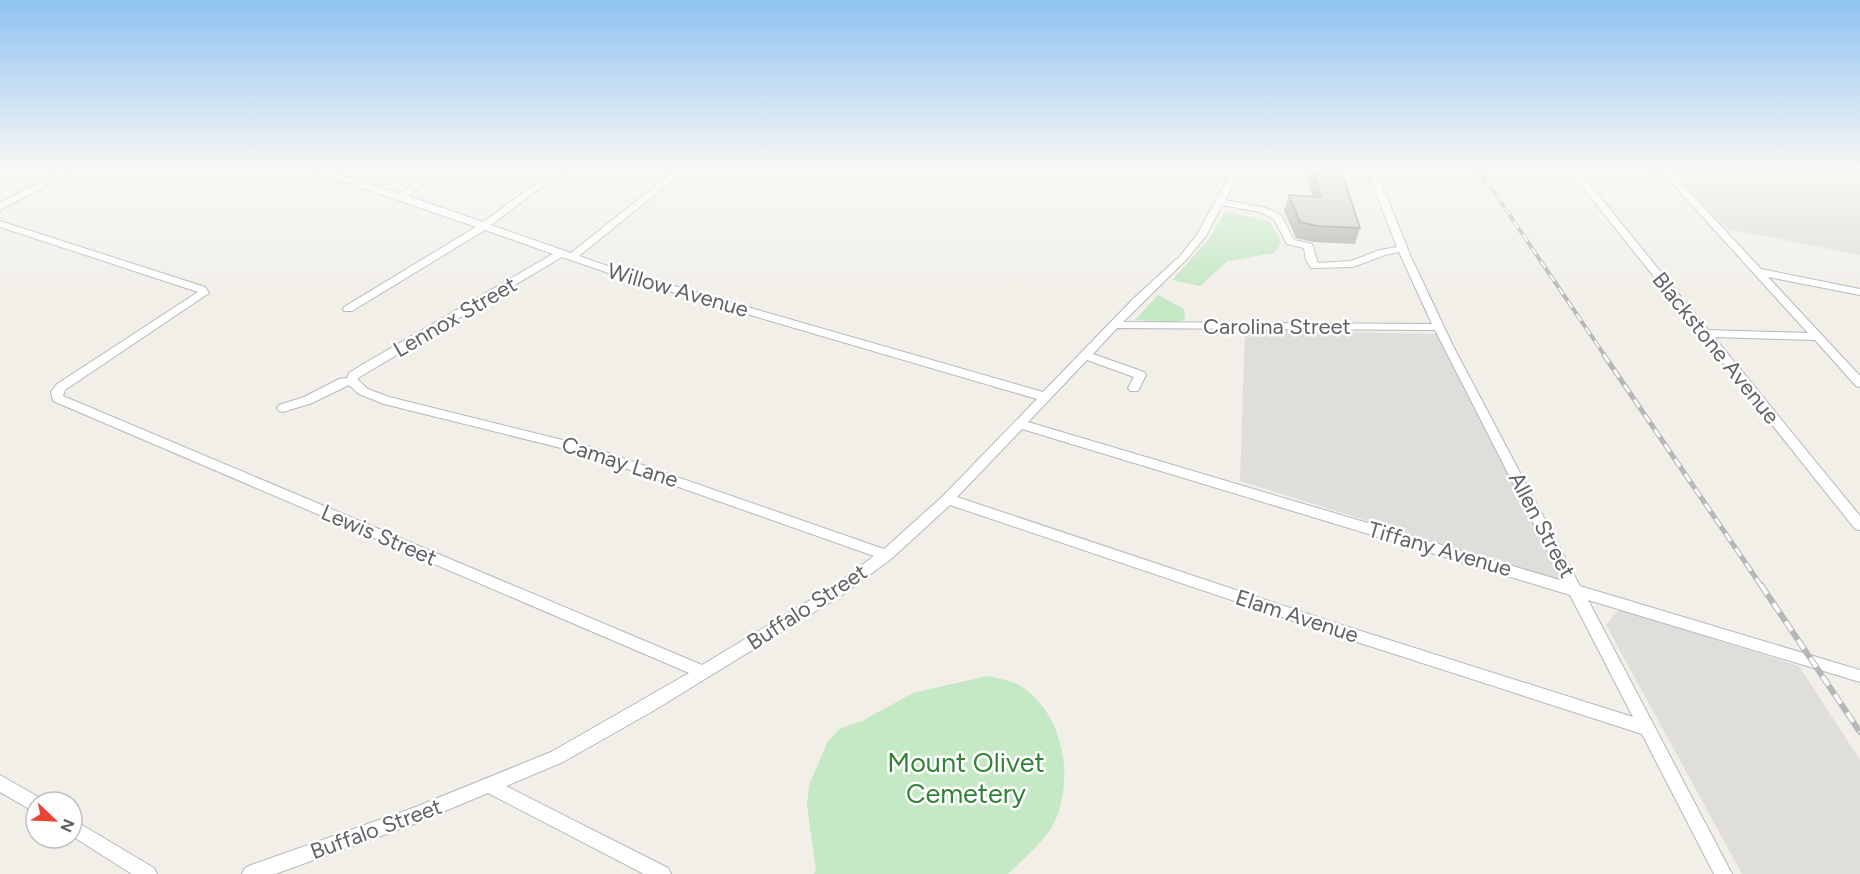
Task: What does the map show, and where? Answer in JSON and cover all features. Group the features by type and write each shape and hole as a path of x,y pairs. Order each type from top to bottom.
{"street":[{"name":"Willow Avenue","path":"440,211 566,255 1045,397"},
{"path":"348,309 484,226 505,211"},
{"name":"Lennox Street","path":"283,408 308,400 343,382 352,381 353,376 364,369 566,255 626,211"},
{"name":"Buffalo Street","path":"251,874 490,786 557,757 704,673 837,591 886,555 948,498 1114,325 1189,251 1214,211"},
{"path":"1265,211 1278,217 1290,242 1309,246 1311,260 1315,266 1353,264 1383,252 1403,249"},
{"name":"Allen Street","path":"1388,211 1439,327 1723,874"},
{"name":"Blackstone Avenue","path":"1606,211 1860,525"},
{"path":"1701,211 1755,272 1860,383"},
{"name":"Lewis Street","path":"0,224 201,289 204,295 61,387 56,395 64,402 704,673"},
{"path":"1755,272 1860,292"},
{"name":"Carolina Street","path":"1114,325 1439,327"},
{"path":"1703,333 1817,337"},
{"path":"1085,355 1140,375 1134,388"},
{"name":"Camay Lane","path":"352,381 356,387 371,396 490,424 624,461 886,555"},
{"name":"Tiffany Avenue","path":"1020,424 1860,676"},
{"name":"Elam Avenue","path":"948,498 1334,628 1648,729"},
{"path":"0,783 24,798"},
{"path":"490,786 662,874"},
{"path":"84,834 148,874"}],"shaded area":[{"path":"1710,211 1860,211 1860,255 1728,229"},
{"path":"1245,330 1440,334 1566,583 1240,481"},
{"path":"1619,609 1799,666 1860,760 1860,874 1742,874 1606,625"}],"green space":[{"path":"1225,211 1270,222 1281,243 1274,253 1228,261 1200,286 1172,280 1211,237"},
{"path":"1158,295 1184,309 1185,320 1172,322 1135,320"},
{"name":"Mount Olivet Cemetery","path":"987,676 1014,683 1029,692 1041,704 1057,734 1062,751 1064,786 1056,819 1041,841 1008,874 814,874 816,870 807,805 809,785 828,741 841,728 862,721 913,693"}],"building":[{"path":"1295,211 1354,211 1360,228 1318,226 1300,222"}],"railway":[{"path":"1507,211 1605,356"},
{"path":"1604,355 1762,587"},
{"path":"1761,585 1860,732"}]}
